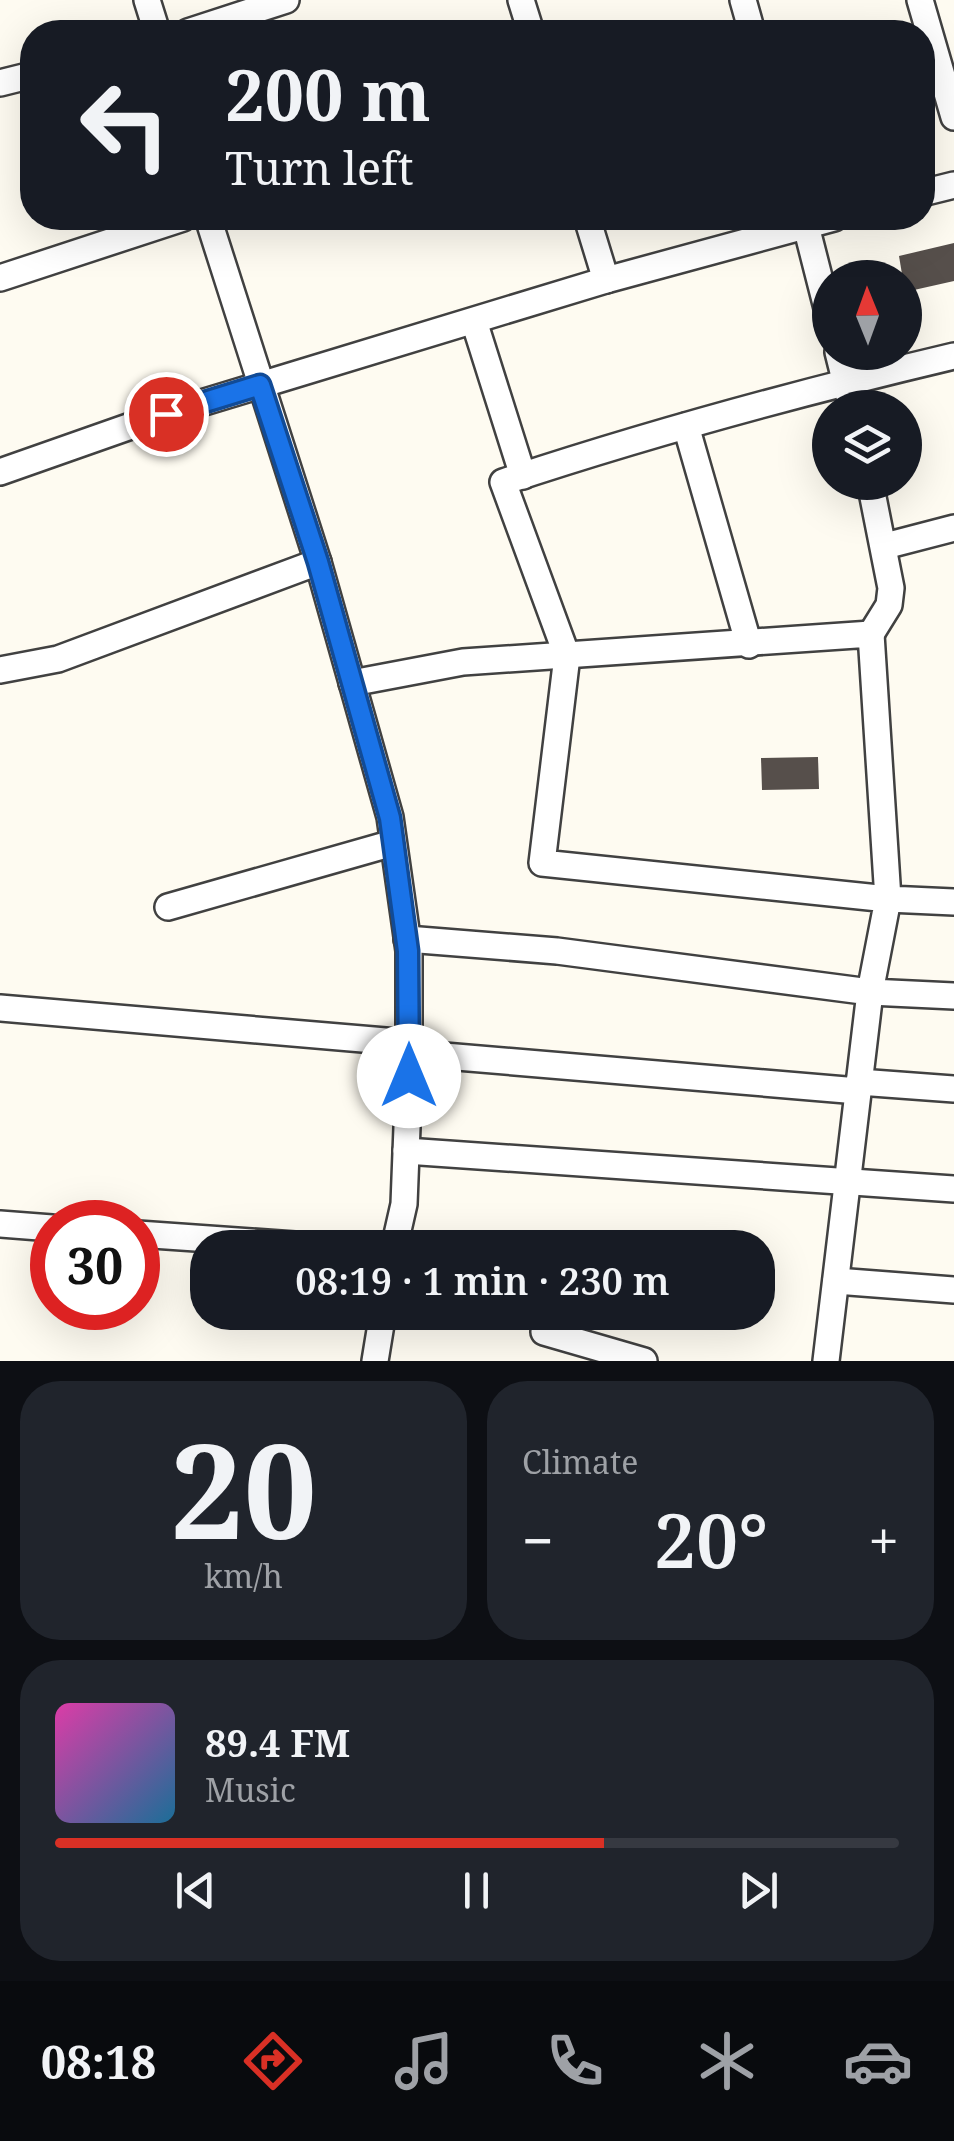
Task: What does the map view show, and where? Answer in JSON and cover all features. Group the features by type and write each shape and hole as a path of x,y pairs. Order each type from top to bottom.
{"street":[{"path":"225,20 286,0"},
{"path":"935,52 954,117"},
{"path":"0,278 147,230"},
{"path":"212,230 318,562 390,818 407,939 406,1151 404,1204 398,1230"},
{"path":"591,230 606,280"},
{"path":"0,472 260,385 775,230"},
{"path":"807,230 815,260"},
{"path":"474,320 523,476"},
{"path":"954,356 686,426 504,482 567,656 542,864 888,899 954,902"},
{"path":"843,370 848,390"},
{"path":"686,426 749,644"},
{"path":"826,1361 870,992 888,899 870,634 890,605 890,572 874,500"},
{"path":"884,546 954,528"},
{"path":"0,670 58,660 318,562"},
{"path":"352,683 464,662 870,634"},
{"path":"168,907 394,844"},
{"path":"407,939 558,951 870,992 954,996"},
{"path":"0,1008 858,1087 954,1089"},
{"path":"406,1151 954,1189"},
{"path":"0,1224 30,1226"},
{"path":"160,1236 190,1238"},
{"path":"836,1281 954,1290"},
{"path":"375,1361 380,1330"},
{"path":"544,1332 644,1361"}],"building":[{"path":"954,243 954,281 922,288 922,260 900,260 899,256"},
{"path":"818,757 819,789 762,790 761,758"}],"route":[{"path":"166,414 260,385 318,562 390,818 408,951 409,1076"}]}
